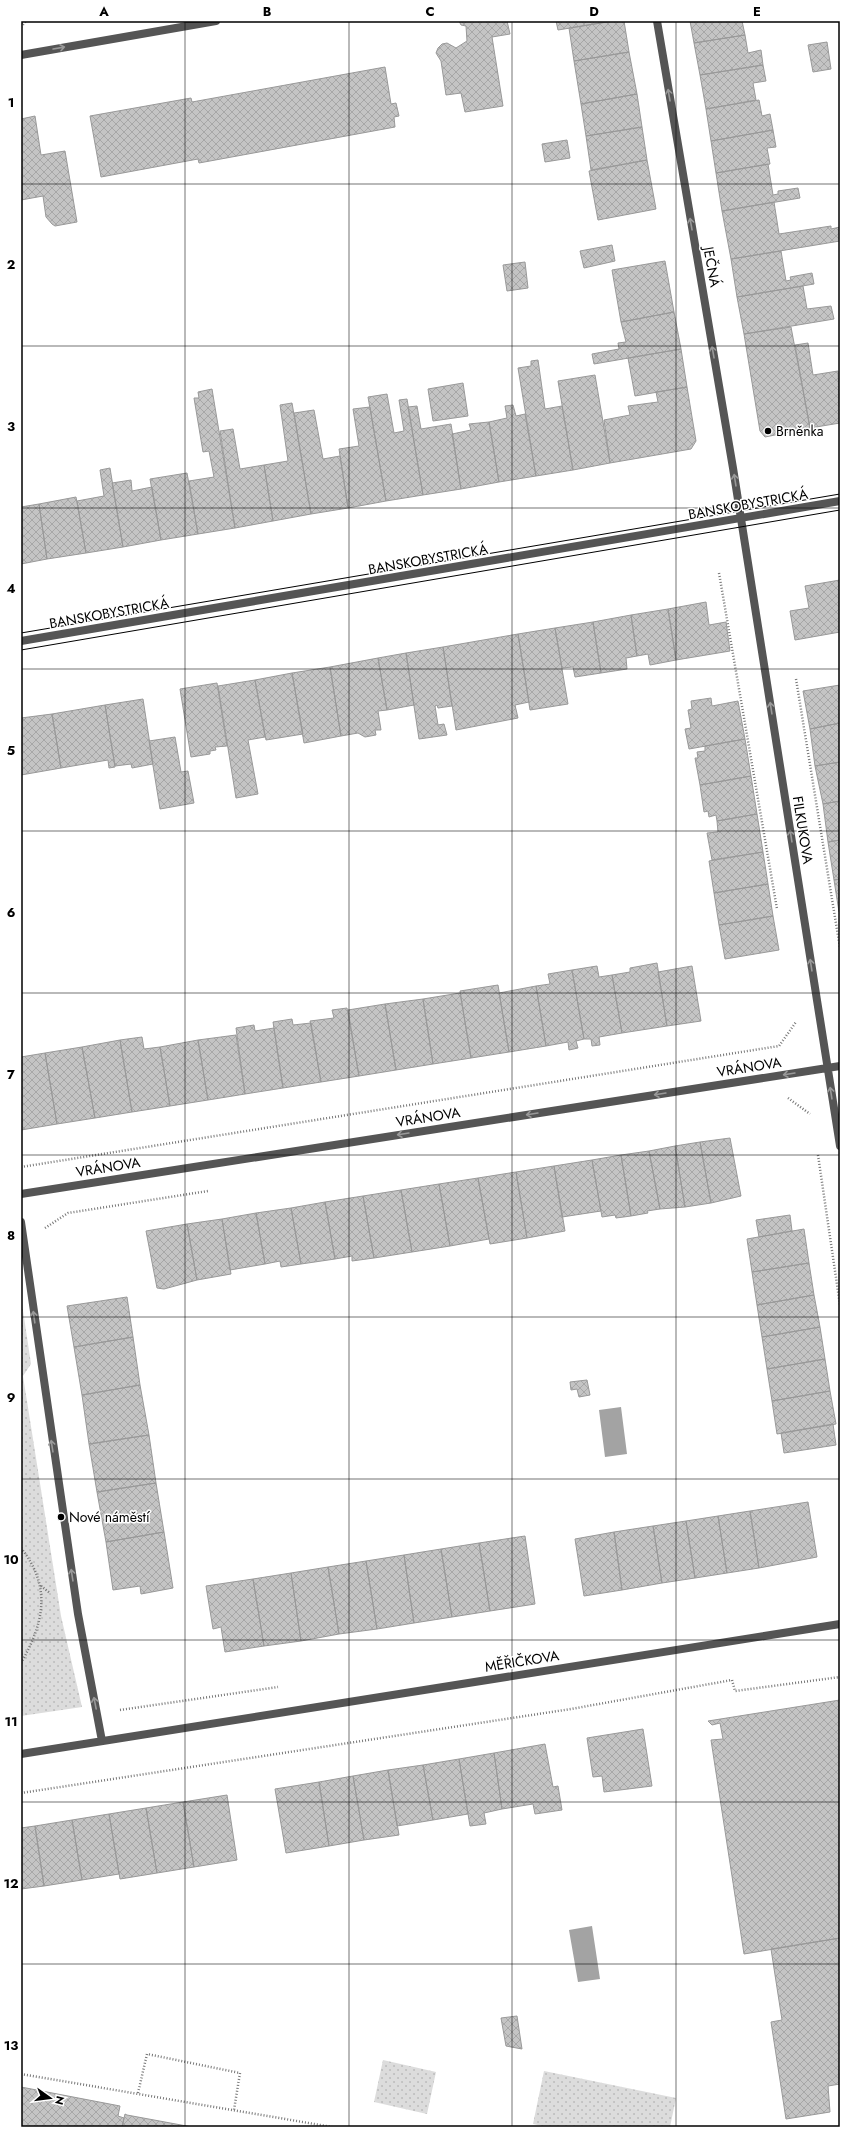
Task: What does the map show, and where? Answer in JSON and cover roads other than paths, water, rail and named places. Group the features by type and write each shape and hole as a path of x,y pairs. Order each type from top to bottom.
{"street":[{"path":"21,55 216,21"},
{"name":"JEČNÁ","path":"656,21 741,518"},
{"name":"BANSKOBYSTRICKÁ","path":"21,641 840,501"},
{"name":"FILKUKOVA","path":"741,518 840,1146"},
{"name":"VRÁNOVA","path":"21,1194 840,1066"},
{"path":"21,1222 78,1614 102,1741 21,1754"},
{"name":"MĚŘIČKOVA","path":"102,1741 840,1624"}],"tram line":[{"path":"21,633 840,494"},
{"path":"21,650 840,510"}],"place":[{"name":"Brněnka","path":"768,431"},
{"name":"Nové náměstí","path":"61,1517"}]}
